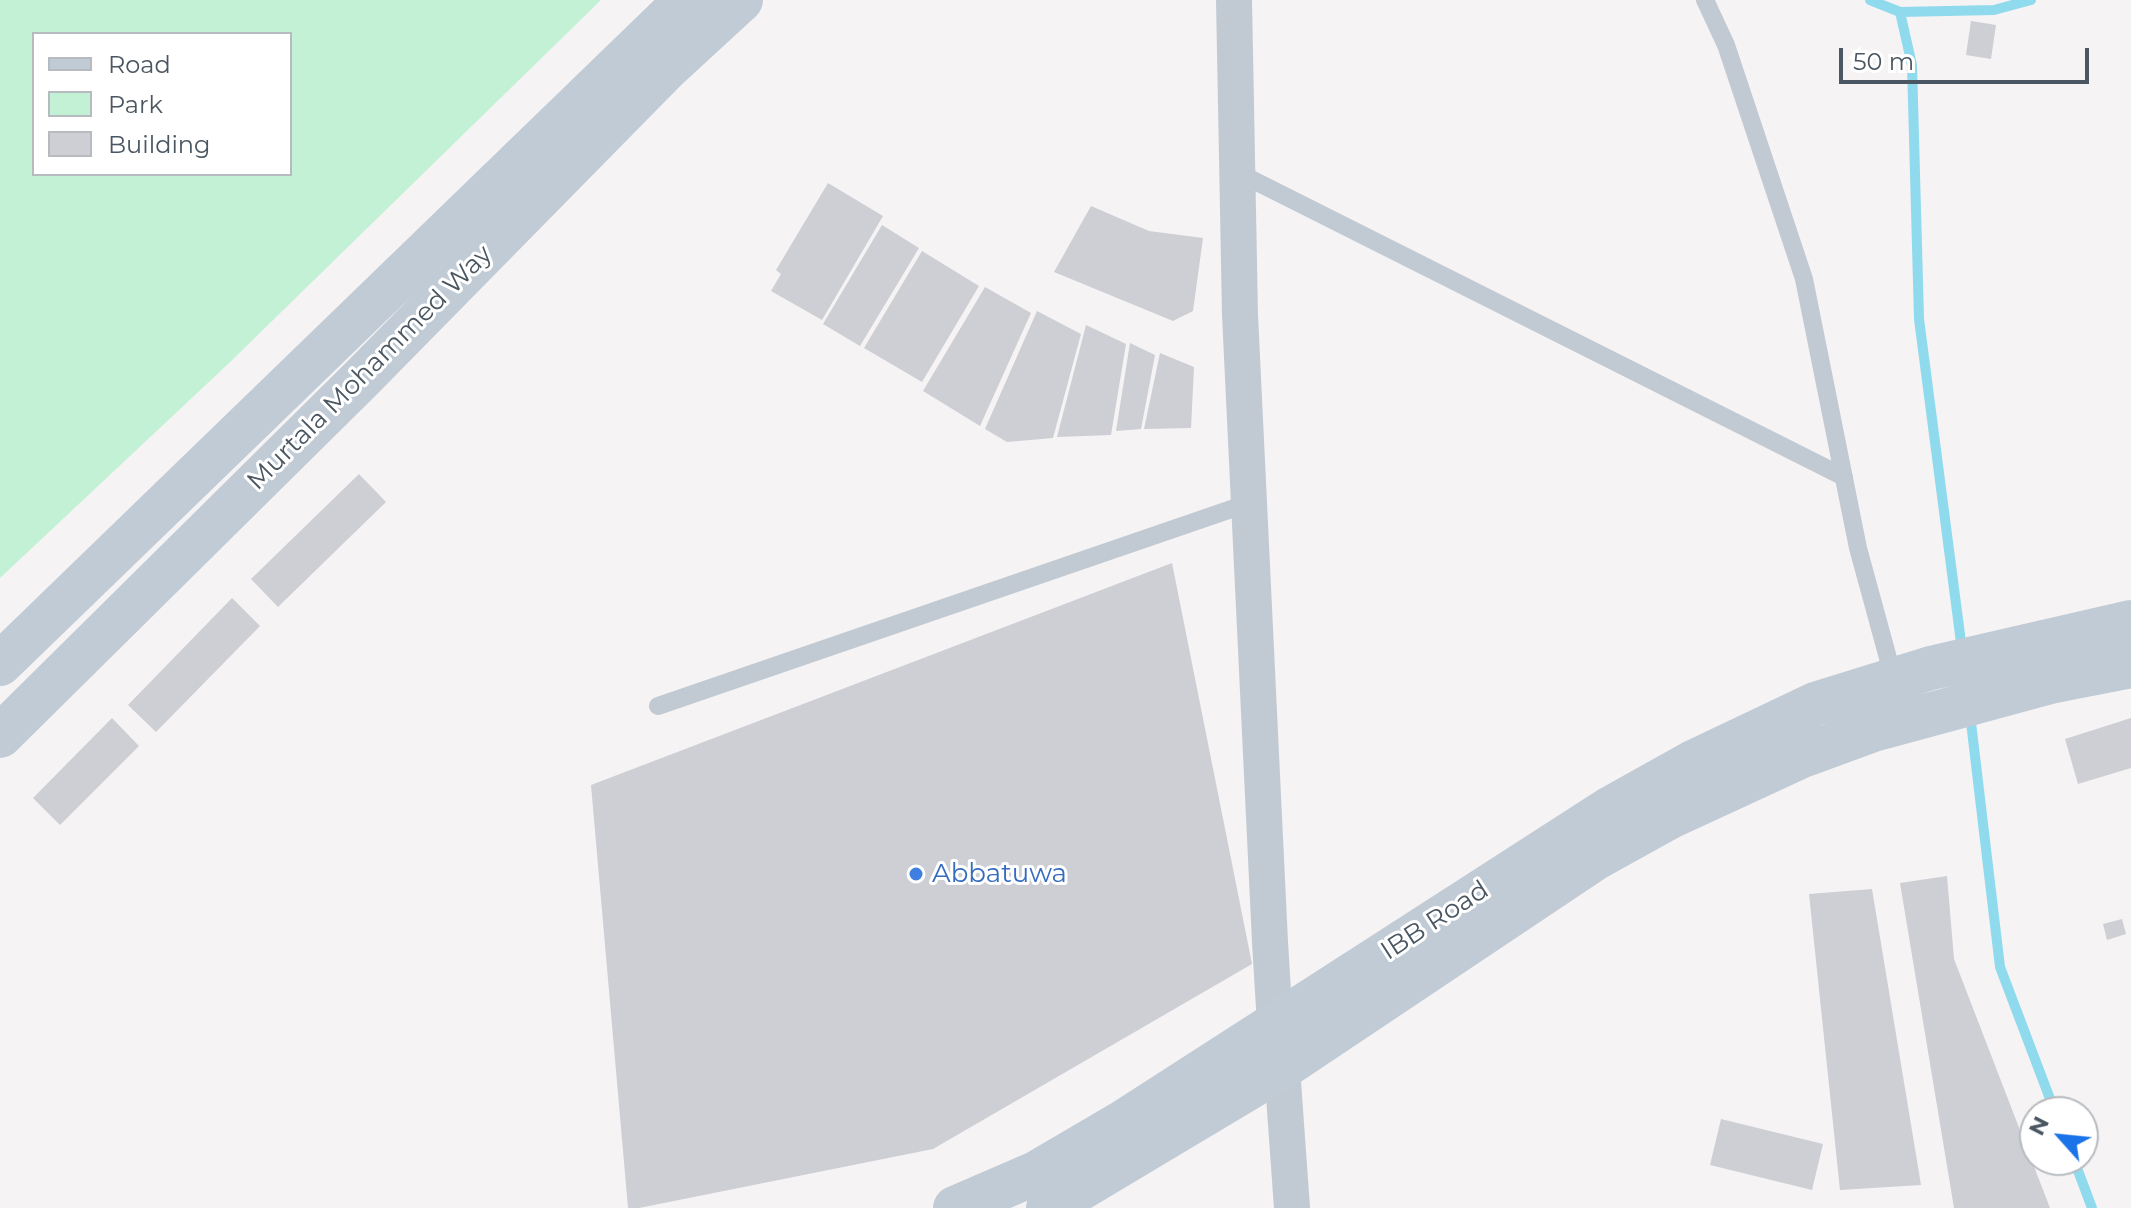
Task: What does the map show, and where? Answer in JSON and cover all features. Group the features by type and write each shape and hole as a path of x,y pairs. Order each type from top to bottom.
{"main road":[{"name":"Murtala Mohammed Way","path":"0,664 686,0"},
{"name":"Murtala Mohammed Way","path":"0,736 363,377 666,69 741,0"},
{"path":"330,342 363,377"},
{"path":"2045,662 2131,622"},
{"path":"2045,662 2131,666"},
{"name":"IBB Road","path":"955,1208 1036,1173 1123,1122 1609,809 1695,761 1815,704 1913,674 2045,662"},
{"name":"IBB Road","path":"1048,1208 1282,1068 1596,858 1670,817 1802,756 1873,730 1939,711 2045,662"}],"street":[{"path":"1234,0 1240,315 1249,503 1275,1024 1282,1068 1292,1208"}],"lane":[{"path":"1705,0 1726,45 1804,279 1858,548 1913,674"},
{"path":"1237,172 1844,477"},
{"path":"658,706 1249,503"}],"green space":[{"path":"0,0 601,0 228,364 0,578"}],"building":[{"path":"1971,21 1996,25 1991,59 1966,55"},
{"path":"828,183 883,216 822,320 771,291 781,274 776,270"},
{"path":"1091,206 1149,231 1203,238 1193,311 1173,321 1054,272"},
{"path":"882,225 919,248 860,346 823,324"},
{"path":"922,251 979,286 922,382 864,348"},
{"path":"985,287 1031,313 980,426 923,391"},
{"path":"1037,311 1081,334 1053,438 1007,442 985,429"},
{"path":"1086,325 1126,344 1111,435 1057,437"},
{"path":"1130,343 1155,355 1141,429 1116,431"},
{"path":"1160,353 1194,367 1191,428 1144,429"},
{"path":"359,474 386,502 278,607 251,579"},
{"name":"Abbatuwa","path":"1172,563 1252,964 933,1149 628,1208 591,785"},
{"path":"232,598 260,626 156,732 128,705"},
{"path":"112,718 139,746 60,825 33,798"},
{"path":"2131,718 2131,768 2078,784 2065,739"},
{"path":"1947,876 1954,959 2019,1128 2019,1176 2038,1176 2050,1208 1954,1208 1900,883"},
{"path":"1872,889 1921,1185 1840,1190 1809,894"},
{"path":"2122,919 2126,934 2107,940 2103,924"},
{"path":"1721,1119 1823,1144 1812,1190 1710,1165"}],"waterway":[{"path":"1870,0 1900,12 1994,10 2031,0"},
{"path":"1900,12 1912,65 1919,319 1962,650"},
{"path":"1970,714 2000,967 2049,1096"},
{"path":"2080,1176 2092,1208"}],"place":[{"name":"Abbatuwa","path":"916,874"}]}
